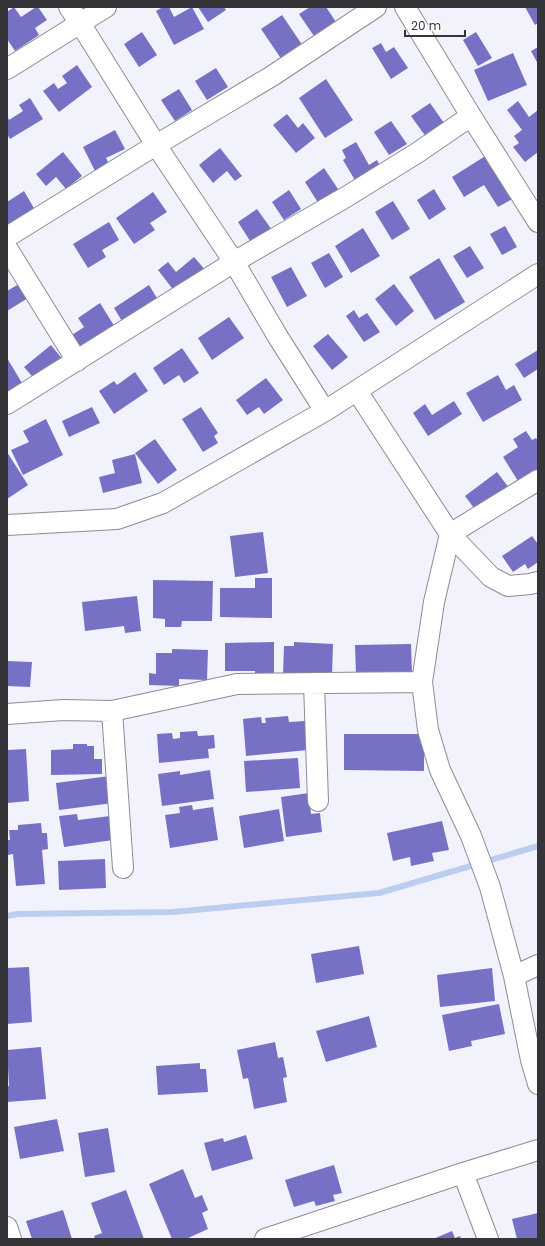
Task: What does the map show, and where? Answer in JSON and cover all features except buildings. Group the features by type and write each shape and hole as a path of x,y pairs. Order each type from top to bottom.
{"street":[{"path":"7,69 75,15 106,7"},
{"path":"7,237 156,145 272,76 376,7"},
{"path":"405,7 471,116 538,222"},
{"path":"75,15 156,145 234,262 278,337 325,411"},
{"path":"7,404 234,262 346,197 404,161 471,116"},
{"path":"7,248 76,361"},
{"path":"7,525 117,519 163,503 325,411 538,274"},
{"path":"357,391 450,534 491,577 508,586 538,582"},
{"path":"538,480 450,534 434,602 422,682 428,730 440,770 471,836 490,887 514,976 531,1060 538,1084"},
{"path":"7,714 63,710 112,711 237,684 422,682"},
{"path":"314,683 318,801"},
{"path":"112,711 123,868"},
{"path":"514,976 538,965"},
{"path":"265,1239 463,1173 538,1150"},
{"path":"463,1173 488,1239"},
{"path":"7,1227 11,1239"}],"waterway":[{"path":"7,916 17,914 173,912 379,893 538,846"}]}
